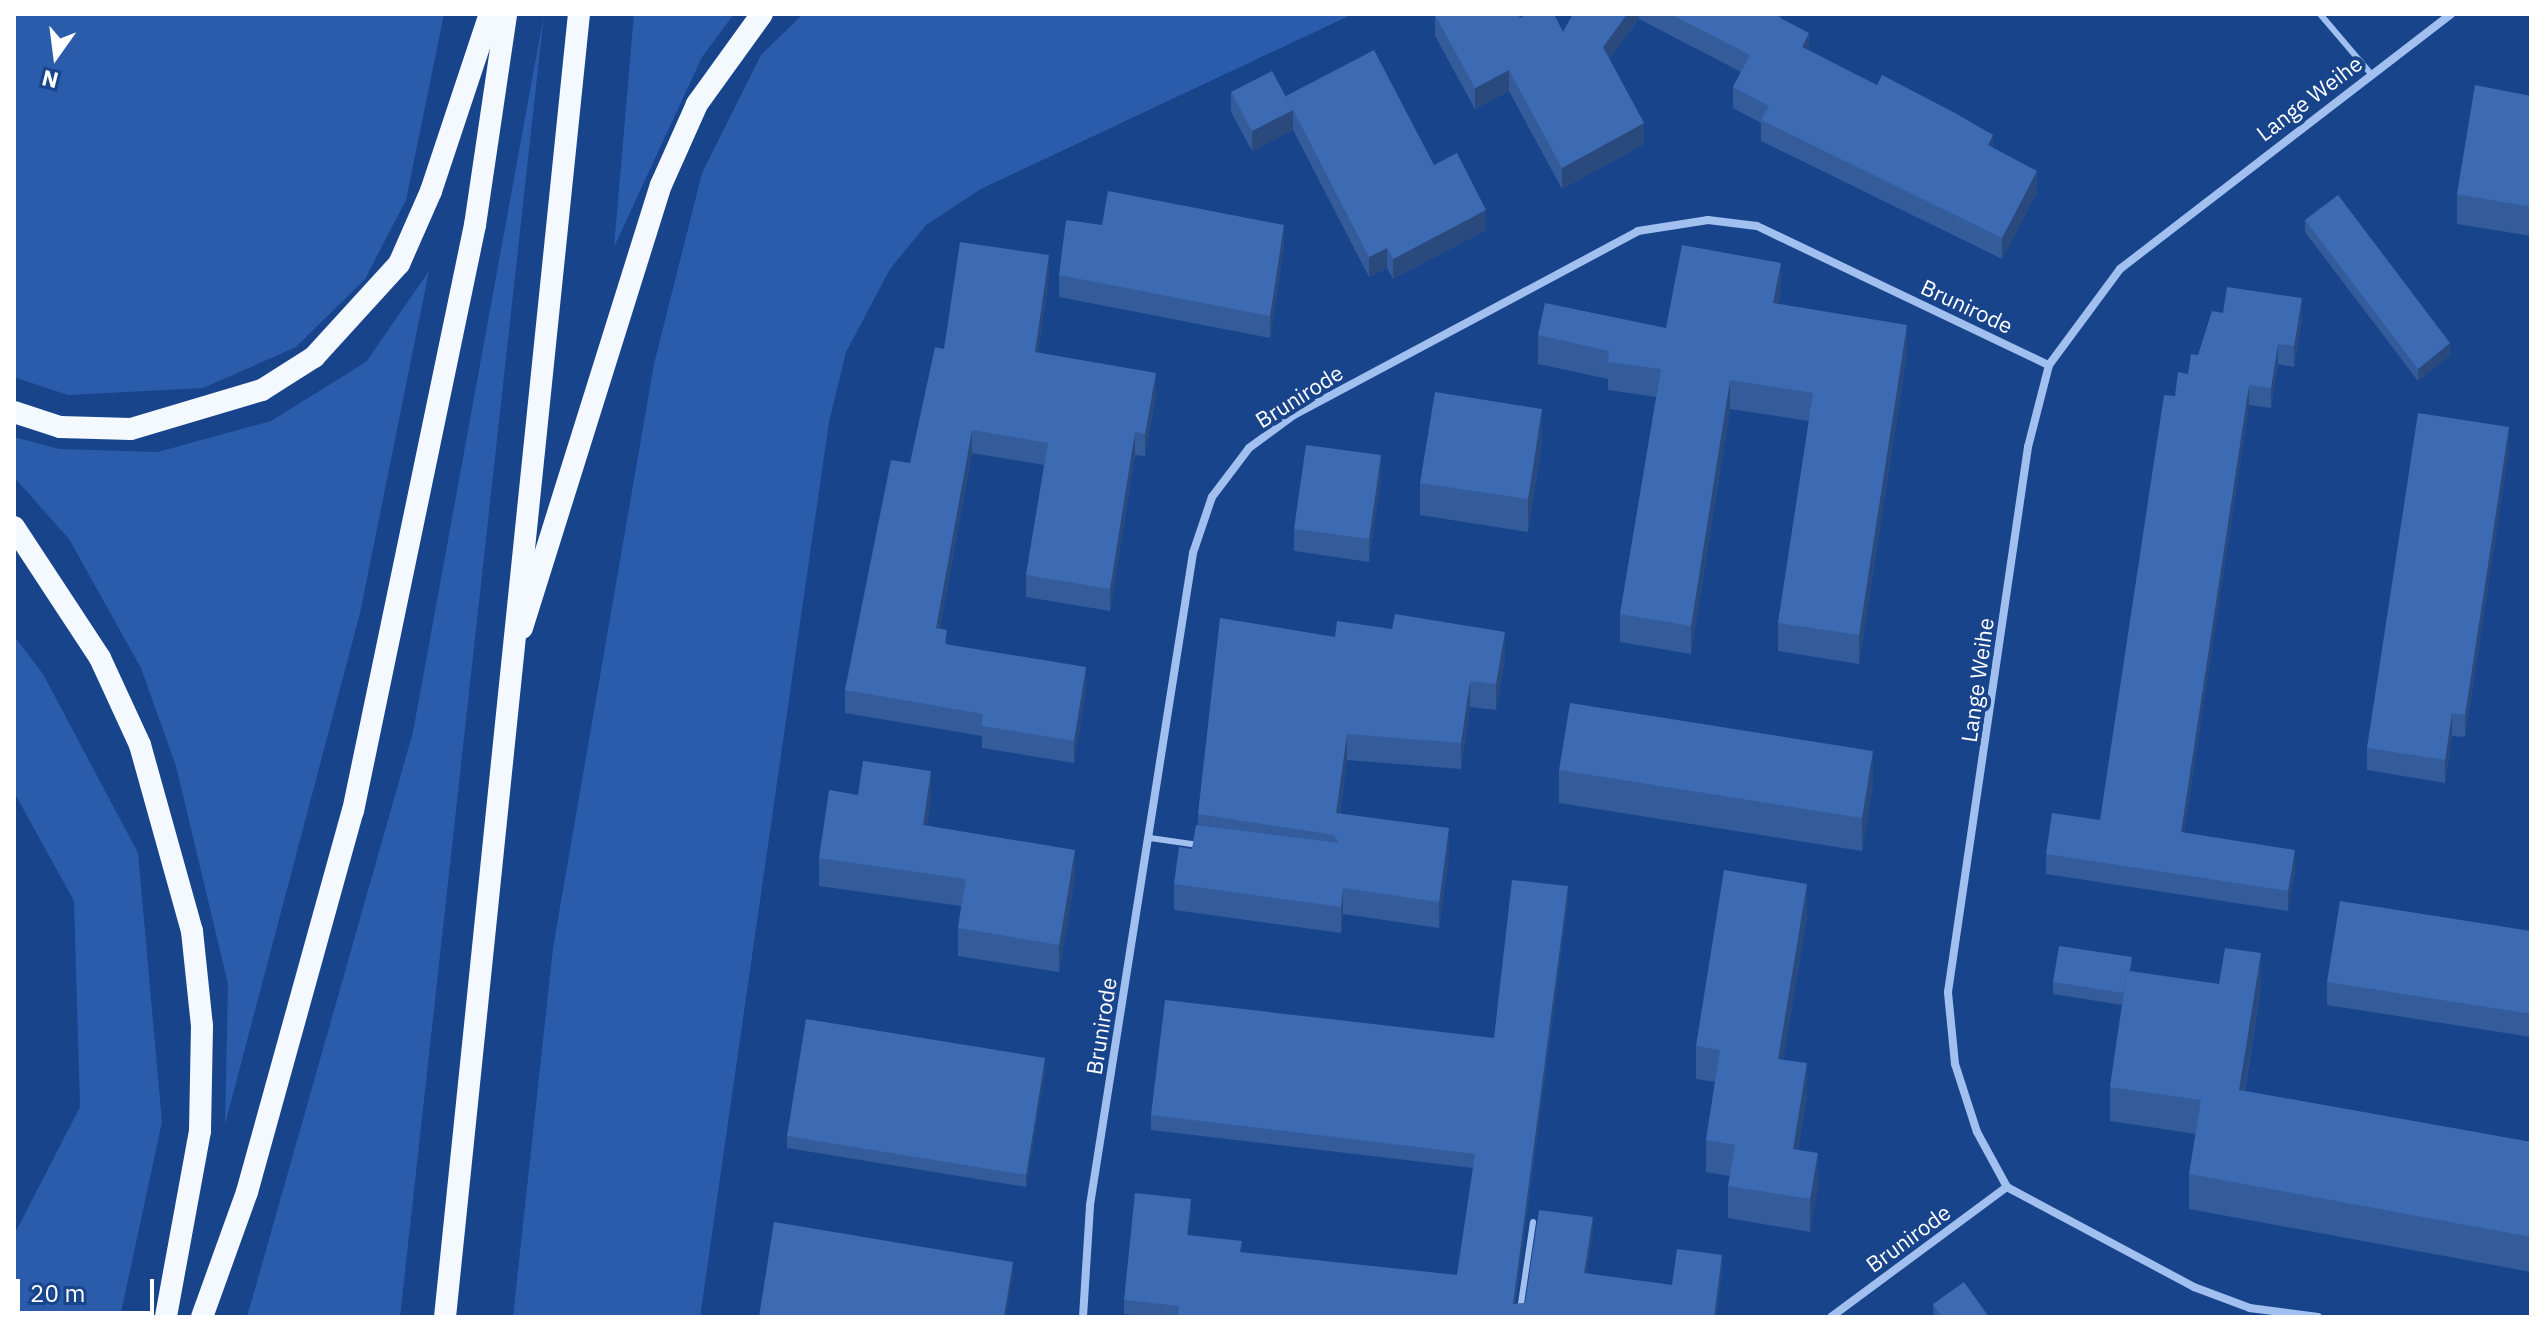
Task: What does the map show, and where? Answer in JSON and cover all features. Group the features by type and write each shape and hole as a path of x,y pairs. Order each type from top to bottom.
{"highway":[{"path":"14,412 60,427 131,429 262,390 314,357 399,264 431,191 490,14"},
{"path":"202,1317 247,1192 353,811 475,225 506,14"},
{"path":"445,1317 508,670 579,14"},
{"path":"508,670 661,185 697,104 762,14"},
{"path":"14,527 100,658 140,745 192,931 202,1026 200,1131 166,1317"}],"street":[{"name":"Lange Weihe","path":"2007,1187 1977,1132 1955,1064 1948,992 2028,447 2049,365 2120,269 2451,14"},
{"name":"Brunirode","path":"1083,1317 1090,1205 1193,553 1212,497 1249,448 1294,415 1638,231 1708,220 1757,226 2049,365"},
{"name":"Brunirode","path":"1831,1317 2007,1187"},
{"path":"2007,1187 2194,1287 2250,1308 2318,1317"}],"lane":[{"path":"2320,14 2371,74"},
{"path":"1150,838 1211,847"},
{"path":"1519,1317 1533,1222"}],"shaded area":[{"path":"14,14 444,14 406,200 365,279 296,347 203,388 68,395 14,377"},
{"path":"544,14 400,1317 247,1317 413,732"},
{"path":"634,14 734,14 702,57 614,247"},
{"path":"803,14 1353,14 981,189 926,225 890,269 846,352 829,422 700,1317 513,1317 553,948 654,364 702,173 761,55"},
{"path":"429,271 360,613 225,1124 228,984 176,766 141,668 69,539 14,477 14,437 59,449 158,452 271,421 366,362"},
{"path":"14,636 43,674 138,853 162,1122 120,1317 14,1317 14,1235 80,1107 74,901 14,792"}],"building":[{"path":"1518,14 1520,18 1527,14 1554,14 1563,32 1573,14 1627,14 1603,47 1644,123 1562,168 1509,70 1475,88 1435,15"},
{"path":"1670,14 1773,14 1809,33 1802,47 1877,85 1882,75 1993,135 1988,145 2037,171 2002,238 1761,120 1769,106 1733,87 1750,55"},
{"path":"1374,50 1434,165 1457,153 1486,210 1393,259 1387,248 1369,257 1286,96"},
{"path":"1272,71 1293,110 1252,131 1231,92"},
{"path":"2475,85 2531,96 2531,207 2457,194"},
{"path":"1108,191 1284,225 1270,316 1059,275 1066,220 1102,225"},
{"path":"2338,195 2450,343 2418,369 2305,220"},
{"path":"960,242 1049,255 1035,352 1156,373 1145,434 1135,432 1110,589 1026,575 1048,443 972,430 936,628 947,630 945,644 1086,667 1074,741 982,726 983,714 845,690 891,460 910,463 935,347 944,349"},
{"path":"1682,245 1781,263 1773,303 1907,325 1859,635 1778,623 1813,393 1730,380 1691,626 1620,614 1661,369 1608,362 1609,351 1538,335 1545,303 1666,328"},
{"path":"2227,287 2302,298 2294,346 2278,344 2271,388 2249,385 2181,832 2295,850 2288,891 2046,854 2052,813 2100,820 2164,395 2175,396 2178,372 2188,374 2191,354 2198,355 2212,311 2223,313"},
{"path":"1435,392 1542,409 1528,499 1420,483"},
{"path":"2418,413 2509,427 2465,715 2452,713 2445,760 2367,748"},
{"path":"1306,445 1381,455 1369,539 1294,529"},
{"path":"1395,614 1505,632 1496,684 1470,681 1461,743 1347,734 1336,813 1449,828 1439,902 1343,888 1341,907 1174,884 1179,847 1192,849 1196,825 1339,843 1334,835 1198,814 1220,618 1335,637 1337,621 1392,629"},
{"path":"1570,703 1873,751 1862,818 1559,770"},
{"path":"863,761 931,771 923,825 1075,850 1059,945 958,928 966,879 819,858 829,790 858,795"},
{"path":"1724,870 1807,884 1778,1059 1807,1063 1793,1149 1818,1153 1810,1199 1728,1186 1735,1145 1706,1140 1720,1050 1696,1046"},
{"path":"1512,880 1568,886 1513,1304 1525,1303 1539,1210 1593,1217 1584,1273 1672,1285 1677,1249 1722,1255 1714,1317 1178,1317 1179,1306 1124,1300 1135,1193 1191,1199 1187,1235 1242,1241 1240,1252 1457,1275 1475,1154 1151,1115 1165,1000 1494,1038"},
{"path":"2340,901 2531,931 2531,1014 2327,982"},
{"path":"2059,946 2132,957 2123,993 2053,982"},
{"path":"2225,948 2261,953 2239,1090 2531,1142 2531,1237 2189,1174 2201,1100 2110,1087 2127,971 2219,984"},
{"path":"806,1019 1045,1058 1026,1175 787,1136"},
{"path":"774,1222 1013,1262 1004,1317 759,1317"},
{"path":"1964,1282 1989,1317 1942,1317 1933,1304"}]}
